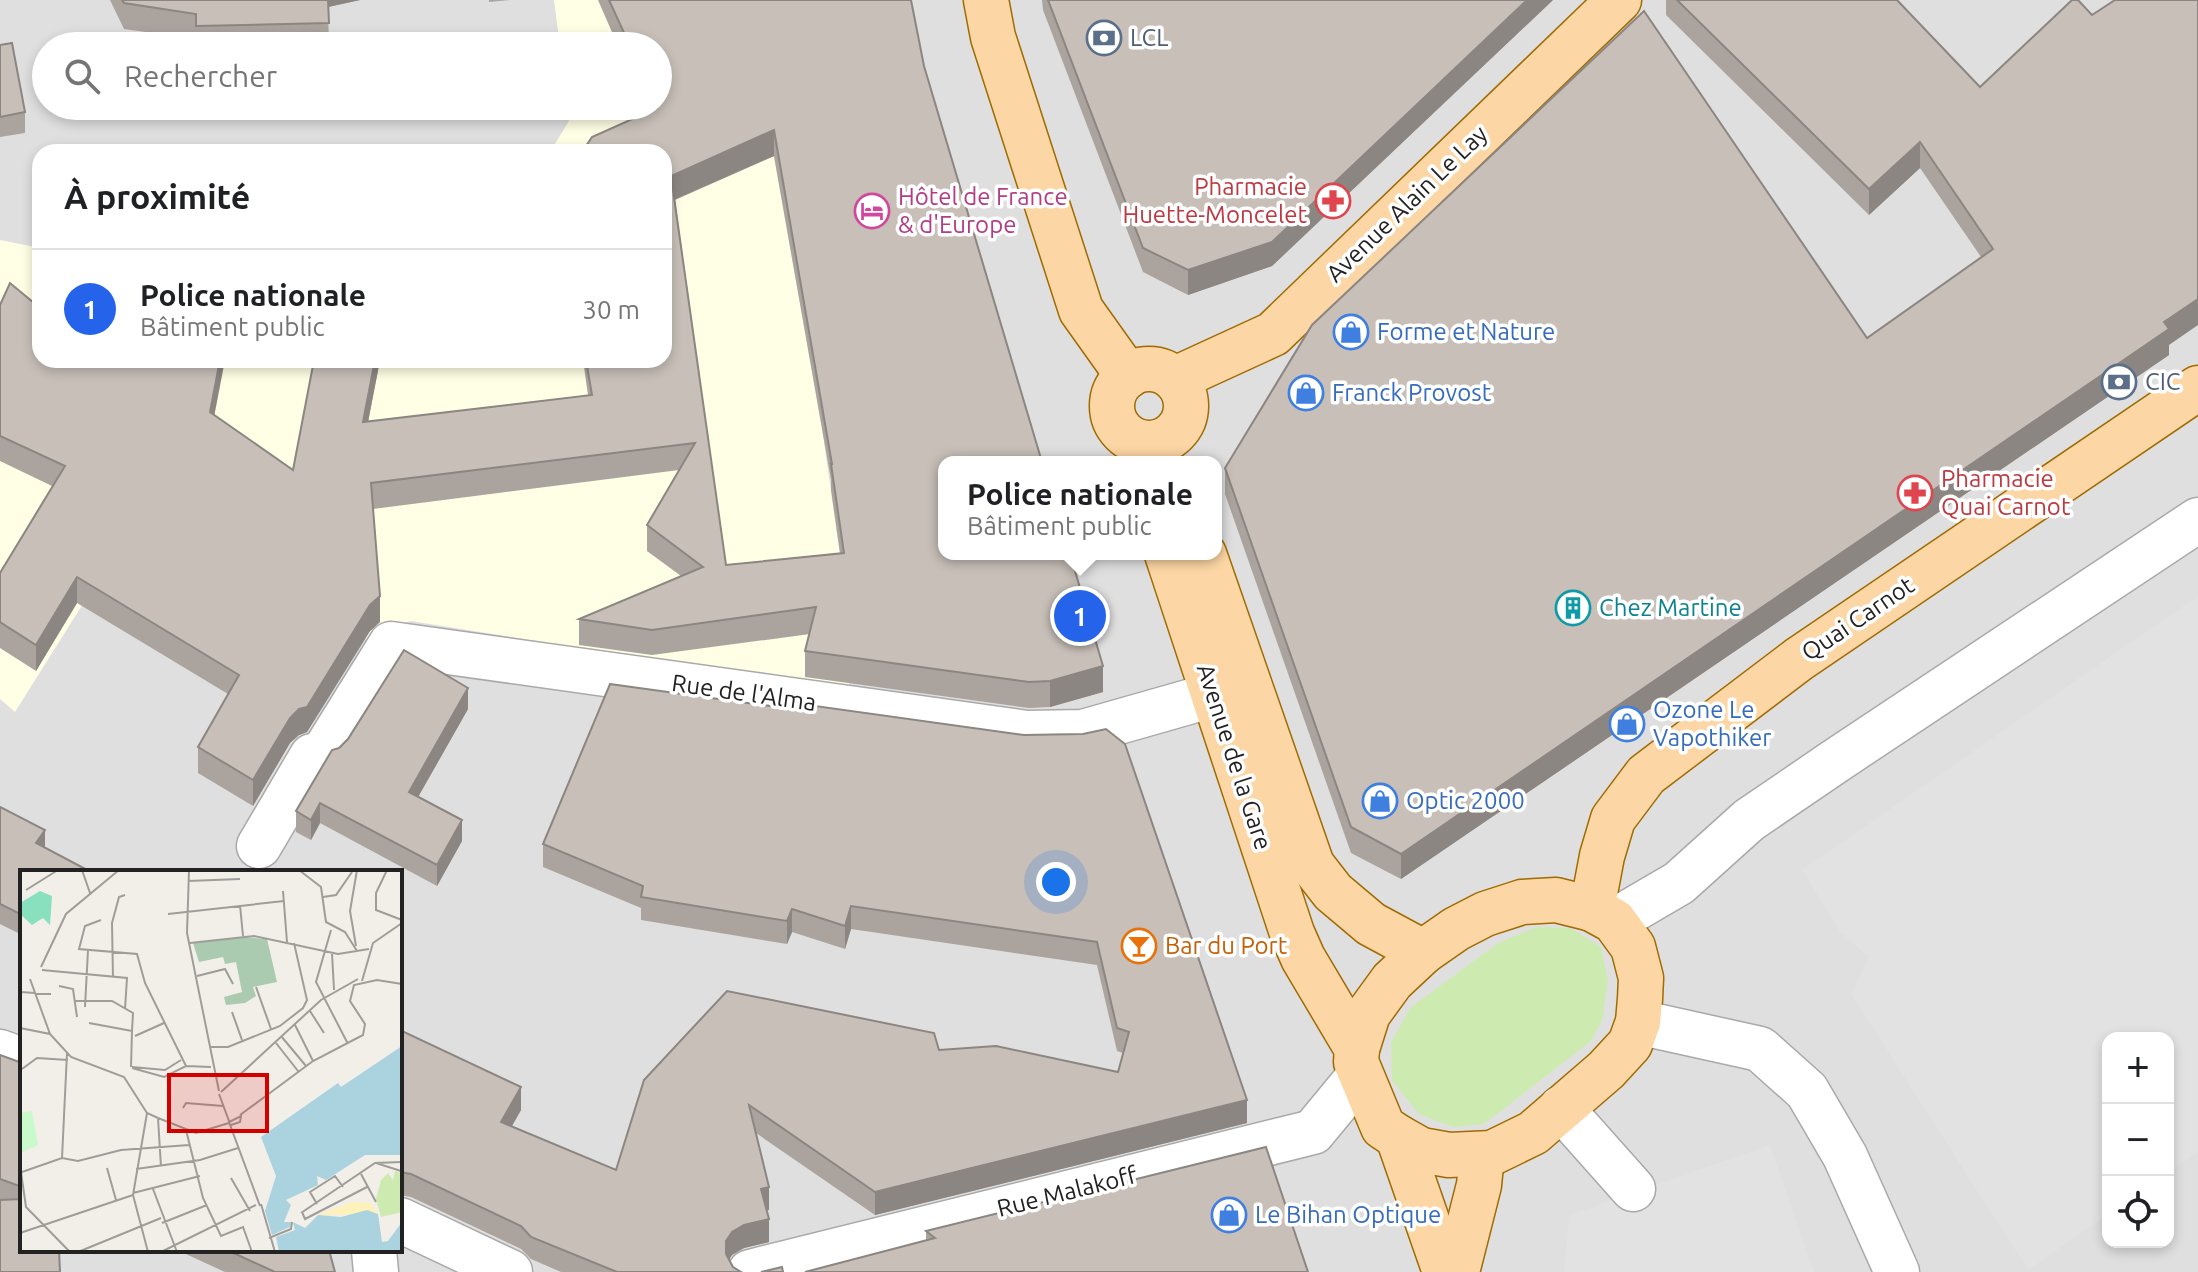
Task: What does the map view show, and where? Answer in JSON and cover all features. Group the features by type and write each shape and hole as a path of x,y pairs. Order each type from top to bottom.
{"main road":[{"path":"986,0 993,37 1081,310 1128,376"},
{"name":"Avenue Alain Le Lay","path":"1175,379 1273,334 1619,0"},
{"path":"1152,369 1175,379 1182,389 1186,412 1179,447 1167,438 1145,443 1134,440 1126,444 1112,404 1114,393 1128,376 1140,370 1152,369"},
{"name":"Quai Carnot","path":"1603,915 1602,856 1613,819 1646,775 1799,659 2198,388"},
{"name":"Avenue de la Gare","path":"1169,560 1292,933 1359,1062"},
{"name":"Avenue de la Gare","path":"1206,560 1312,865 1333,892 1371,924 1423,952"},
{"path":"1556,900 1603,915 1633,947 1641,978 1638,1022 1630,1044 1606,1070 1533,1133 1492,1153 1449,1155 1421,1150 1383,1127 1359,1062 1368,1014 1392,981 1423,952 1456,929 1485,914 1522,902 1556,900"},
{"path":"1398,1137 1445,1272"},
{"path":"1457,1272 1479,1185 1482,1154"}],"street":[{"path":"1603,915 1679,883 1749,820 2198,520"},
{"name":"Rue de l'Alma","path":"259,846 391,644 1027,733 1083,732 1213,695"},
{"path":"1638,1022 1760,1049 1807,1091 1845,1156 1897,1272"},
{"path":"0,1052 20,1059"},
{"name":"Rue Malakoff","path":"750,1272 1313,1132 1359,1062"},
{"path":"1561,1108 1633,1189"},
{"path":"402,1221 510,1272"},
{"path":"374,1252 376,1272"}],"shaded area":[{"path":"0,0 2198,0 2198,1272 0,1272"},
{"path":"554,0 653,0 611,29 612,32 558,32"},
{"path":"672,113 769,158 774,157 822,428 854,655 848,691 411,621 381,629 362,641 145,505 15,712 0,699 0,240 32,246 32,368 672,368 672,144 555,144 569,121 672,120"},
{"path":"2198,596 2198,1152 2174,1169 2174,1032 2102,1032 2102,1218 2028,1270 1851,994 1869,957 1841,933 1802,870"},
{"path":"1770,1145 1814,1272 1564,1272 1569,1215"}],"green space":[{"path":"1537,927 1570,928 1601,947 1608,981 1602,1021 1591,1041 1484,1124 1453,1127 1419,1114 1392,1081 1391,1042 1410,1008 1498,943"}],"building":[{"path":"122,0 328,0 329,23 196,26 196,14 124,3"},
{"path":"609,0 911,0 924,66 1040,456 938,456 938,560 1072,560 1103,666 1050,681 1029,682 805,651 816,607 652,630 579,619 703,567 647,525 695,443 371,483 380,596 370,605 307,707 299,709 290,718 253,780 198,747 239,675 77,577 36,645 0,622 0,573 65,466 0,436 0,305 10,283 32,301 32,368 218,368 210,412 293,470 312,368 373,368 363,422 592,395 587,368 672,368 672,183 726,565 844,553 832,464 774,130 672,176 672,144 587,144 592,137 630,120 672,120 672,32 624,32"},
{"path":"1048,0 1527,0 1272,242 1188,270 1143,248"},
{"path":"1677,0 1897,0 1980,87 2072,0 2078,0 2092,15 2115,0 2198,0 2198,299 2164,322 2169,329 1401,854 1351,827 1225,468 1312,325 1644,11 1867,338 1993,249 1920,142 1869,189"},
{"path":"12,43 25,112 0,117 0,45"},
{"path":"404,650 468,688 409,792 462,820 437,865 320,803 311,820 296,811 332,750 348,739"},
{"path":"610,684 792,709 794,703 1024,735 1083,734 1106,729 1125,744 1247,1100 875,1192 749,1105 769,1187 761,1189 769,1219 744,1225 732,1232 726,1241 726,1254 733,1267 741,1272 617,1272 531,1237 521,1226 402,1172 402,1031 521,1087 501,1122 616,1170 644,1080 727,991 934,1033 939,1050 996,1046 1118,1072 1129,1032 1117,1028 1097,942 851,906 845,926 792,909 787,921 641,897 643,886 543,844"},
{"path":"0,807 45,830 36,843 87,870 20,870 20,914 0,904"},
{"path":"0,1055 20,1062 20,1186 0,1179"},
{"path":"1266,1147 1308,1272 805,1272 935,1238 926,1231"},
{"path":"20,1199 20,1252 59,1252 60,1272 0,1272 0,1200"},
{"path":"231,1252 330,1252 335,1272 275,1272"},
{"path":"782,1267 783,1272 761,1272"}],"place":[{"name":"LCL","path":"1104,38"},
{"name":"Pharmacie Huette-Moncelet","path":"1333,201"},
{"name":"Hôtel de France & d'Europe","path":"872,211"},
{"name":"Forme et Nature","path":"1351,332"},
{"name":"CIC","path":"2119,382"},
{"name":"Franck Provost","path":"1306,393"},
{"name":"Pharmacie Quai Carnot","path":"1915,493"},
{"name":"Chez Martine","path":"1573,608"},
{"name":"Police nationale","path":"1080,616"},
{"name":"Ozone Le Vapothiker","path":"1627,724"},
{"name":"Optic 2000","path":"1380,801"},
{"name":"Bar du Port","path":"1139,946"},
{"name":"Le Bihan Optique","path":"1229,1215"}]}
